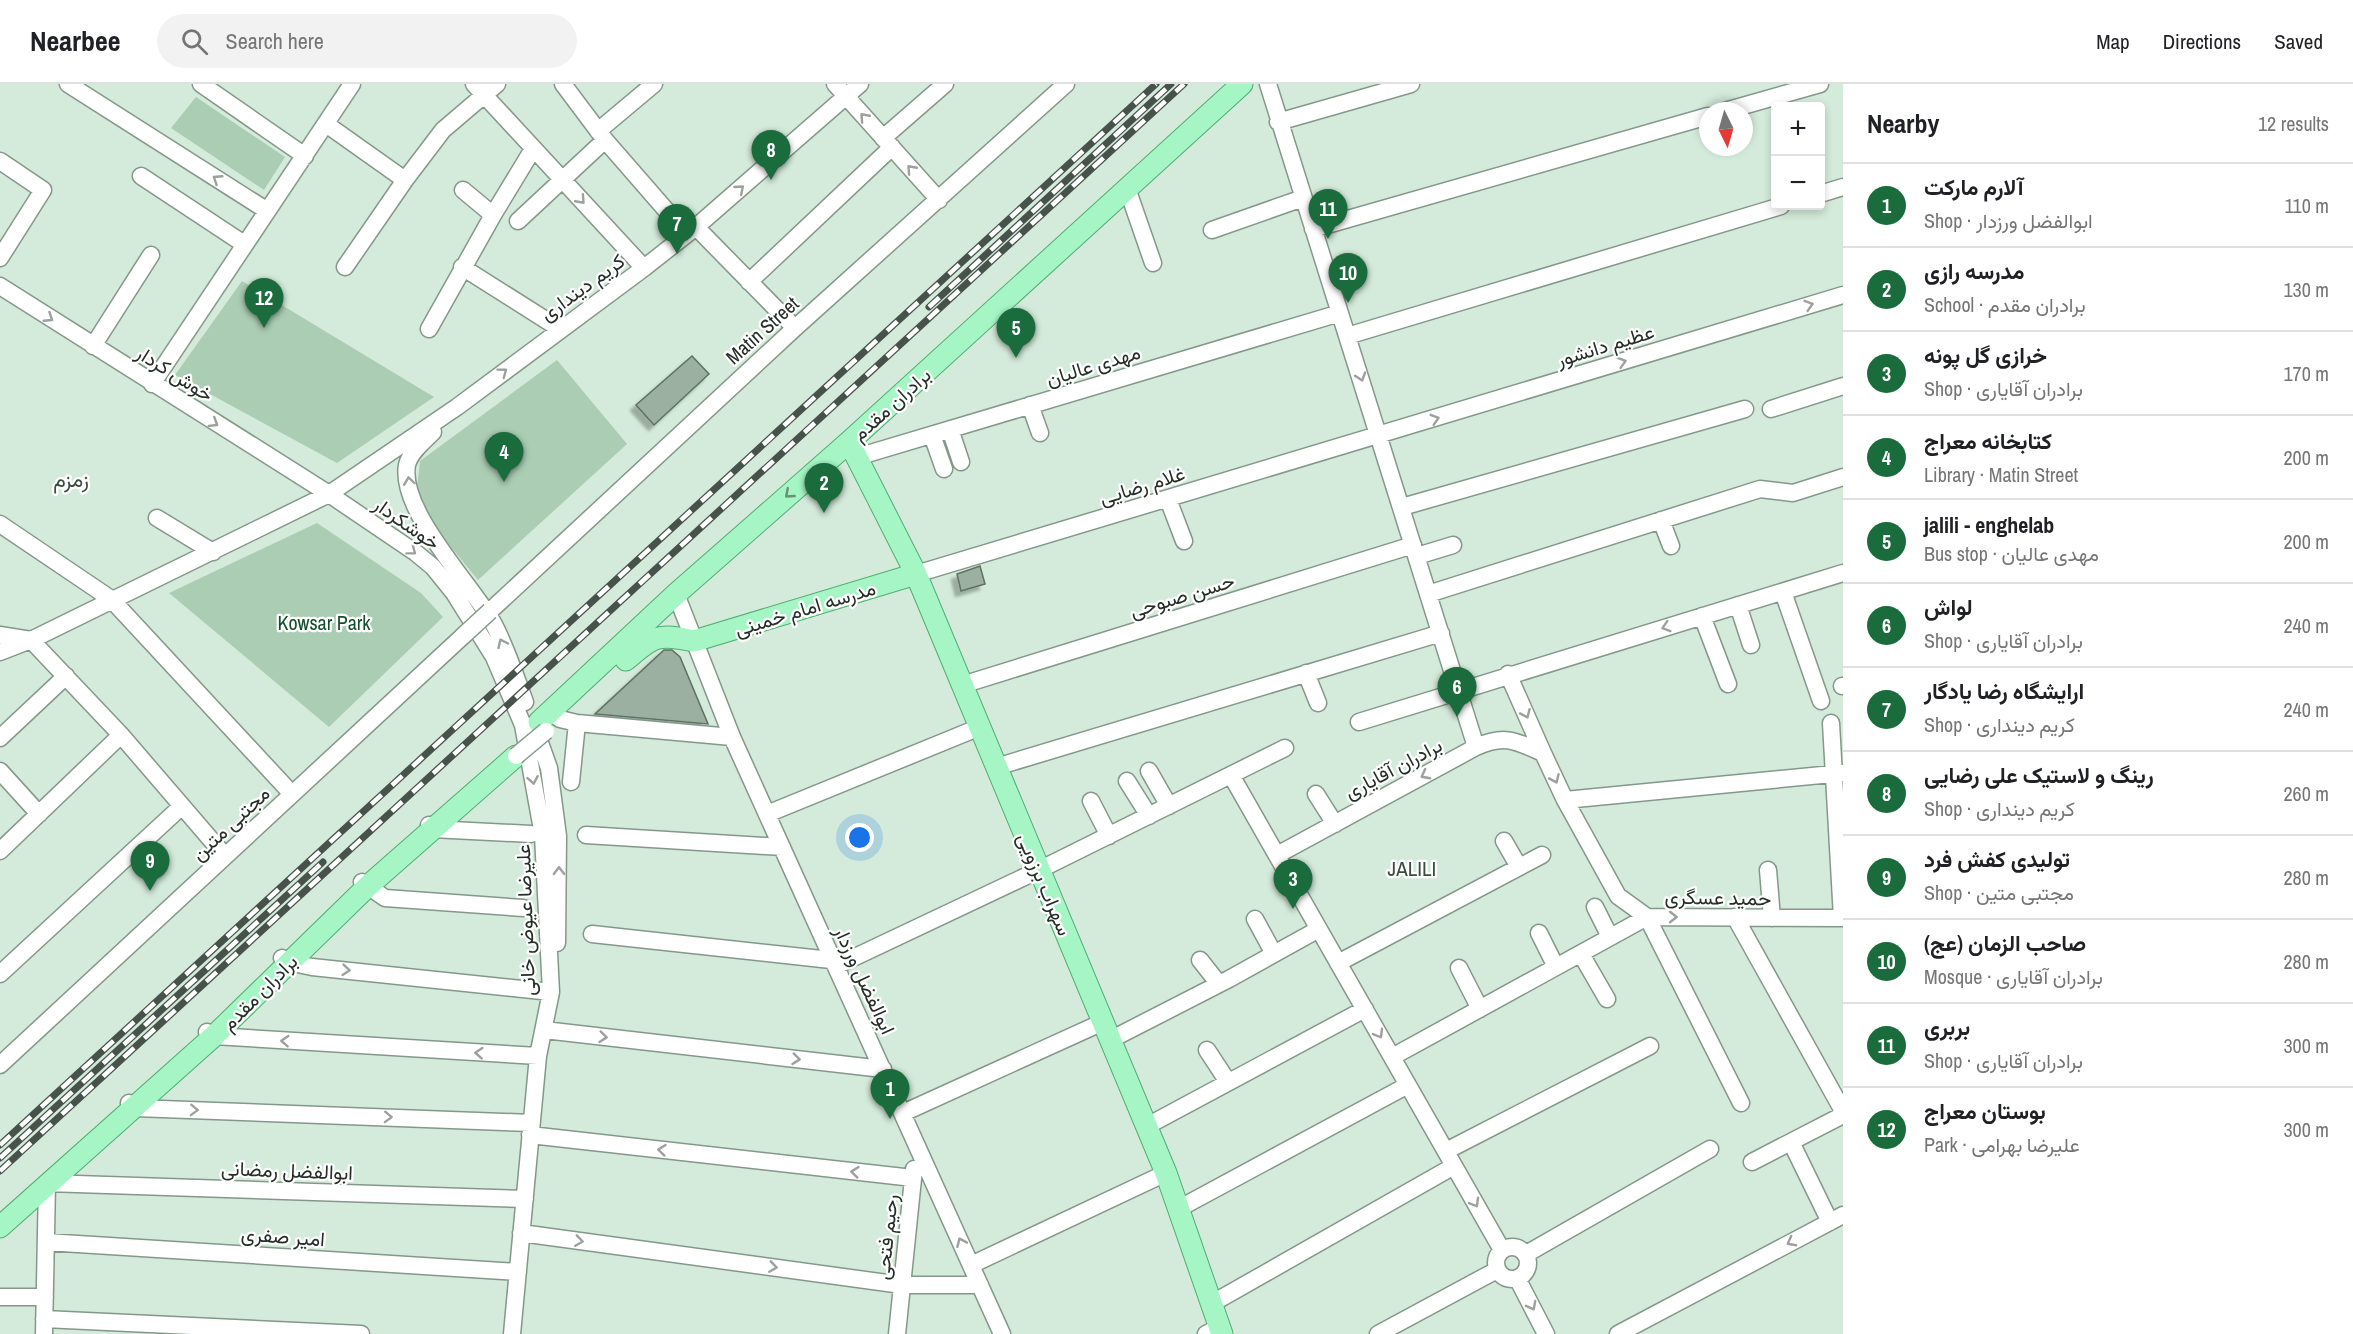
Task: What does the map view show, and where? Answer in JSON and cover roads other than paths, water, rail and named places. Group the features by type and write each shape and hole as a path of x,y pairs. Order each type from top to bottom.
{"main road":[{"name":"برادران مقدم","path":"851,445 1223,84"},
{"name":"برادران مقدم","path":"554,722 676,594 851,445 1242,84"},
{"name":"سهراب برزویی","path":"851,445 916,574 1147,1126 1179,1209 1211,1304 1216,1332"},
{"name":"مدرسه امام خمینی","path":"694,641 916,574"},
{"path":"554,722 648,640 670,636 694,641"},
{"name":"برادران مقدم","path":"0,1216 45,1180 209,1034 365,884 513,752"},
{"name":"برادران مقدم","path":"0,1227 45,1180"}],"street":[{"path":"69,84 266,210"},
{"path":"201,84 305,156"},
{"path":"152,384 351,84"},
{"path":"345,267 405,180 443,130 479,90 497,84"},
{"path":"563,84 602,136 672,217"},
{"path":"518,220 654,84"},
{"name":"کریم دینداری","path":"0,652 31,640 328,494 457,407 644,268 696,227 840,90 860,84"},
{"path":"749,282 945,84"},
{"name":"Matin Street","path":"489,611 795,328 1066,84"},
{"path":"1268,84 1278,122 1402,507 1476,747 1493,740 1511,739 1543,753"},
{"path":"1278,122 1411,84"},
{"path":"1753,103 1820,84"},
{"path":"479,90 644,268"},
{"path":"840,90 939,200"},
{"path":"1313,229 1699,119"},
{"path":"326,124 405,180"},
{"path":"429,329 462,267 533,149"},
{"path":"0,161 43,190 0,258"},
{"path":"141,176 244,244"},
{"path":"1825,193 1843,187"},
{"path":"1127,188 1153,263"},
{"path":"464,190 493,215"},
{"path":"1212,230 1303,198"},
{"path":"1347,336 1771,209"},
{"path":"696,227 795,328"},
{"path":"93,346 152,255"},
{"path":"462,267 560,329"},
{"name":"خوش کردار","path":"0,286 328,494"},
{"name":"عظیم دانشور","path":"1379,436 1843,295"},
{"name":"مهدی عالیان","path":"851,445 932,435 1340,313"},
{"path":"1771,409 1843,386"},
{"path":"1030,405 1040,433"},
{"path":"457,407 413,453 407,463 407,472 411,496 422,520 461,589"},
{"path":"1402,507 1745,409"},
{"path":"950,429 961,462"},
{"path":"932,435 944,469"},
{"name":"غلام رضایی","path":"916,574 1379,436"},
{"path":"1428,594 1760,489 1794,493 1843,477"},
{"name":"خوشکردار","path":"328,494 461,589"},
{"path":"1168,499 1184,541"},
{"path":"157,518 213,552"},
{"path":"1661,520 1671,546"},
{"path":"0,524 111,599 292,794"},
{"name":"حسن صبوحی","path":"962,685 1415,551 1452,545"},
{"path":"1359,722 1508,674 1843,573"},
{"name":"علیرضا عیوض خانی","path":"461,589 494,657 523,725 545,852 551,992 538,1056 512,1334"},
{"path":"1783,591 1821,700"},
{"name":"ابوالفضل ورزدار","path":"676,594 732,737 1002,1334"},
{"path":"1738,605 1750,645"},
{"name":"مجتبی متین","path":"0,1065 489,611"},
{"path":"1702,616 1728,684"},
{"path":"996,767 1441,633"},
{"path":"0,634 31,640 121,735 225,856"},
{"path":"1306,674 1318,703"},
{"name":"حمید عسگری","path":"1508,674 1565,800 1618,896 1647,917 1843,918"},
{"path":"0,738 66,676"},
{"path":"554,722 571,782"},
{"path":"513,752 554,722 732,737"},
{"path":"1831,723 1841,776 1843,918"},
{"path":"768,814 980,727"},
{"path":"0,851 121,735"},
{"name":"برادران آقایاری","path":"1277,855 1476,747"},
{"path":"592,934 833,963 1039,870 1285,748"},
{"path":"0,771 39,814"},
{"path":"1149,771 1168,806"},
{"path":"1232,775 1502,1250"},
{"path":"1565,800 1841,776"},
{"path":"1127,781 1149,816"},
{"path":"1316,794 1335,824"},
{"path":"1091,801 1109,836"},
{"path":"0,974 182,806"},
{"path":"430,826 531,834"},
{"path":"586,835 782,846"},
{"path":"1504,841 1519,867"},
{"path":"1338,963 1542,855"},
{"path":"1768,870 1772,918"},
{"path":"365,884 385,898 524,908"},
{"path":"1595,907 1610,937"},
{"path":"1392,1057 1647,917 1741,1103"},
{"path":"1736,917 1843,1113 1752,1162"},
{"path":"1255,919 1274,954"},
{"path":"903,1113 1219,984 1319,929"},
{"path":"1539,933 1557,967"},
{"path":"1581,954 1607,999"},
{"path":"285,960 312,967 551,992"},
{"path":"1200,960 1219,984"},
{"path":"1459,968 1480,1009"},
{"path":"1147,1126 1365,1009"},
{"path":"544,1030 883,1069"},
{"path":"209,1034 538,1056"},
{"path":"1211,1304 1450,1159 1650,1046"},
{"path":"1207,1050 1228,1082"},
{"path":"1179,1209 1408,1085"},
{"path":"131,1104 531,1129 914,1178"},
{"path":"1618,1334 1836,1219 1791,1143"},
{"name":"رحیم فتحی","path":"897,1334 917,1144"},
{"path":"1526,1254 1710,1149"},
{"path":"972,1265 1166,1173"},
{"path":"45,1180 44,1326 361,1334"},
{"name":"ابوالفضل رمضانی","path":"45,1180 525,1199"},
{"path":"521,1233 902,1285 980,1285"},
{"name":"امیر صفری","path":"46,1242 518,1272"},
{"path":"1517,1247 1526,1254 1527,1268 1517,1278 1503,1277 1497,1270 1496,1259 1502,1250 1517,1247"},
{"path":"1378,1334 1497,1270"},
{"path":"1517,1278 1546,1334"},
{"path":"0,1297 45,1297"}],"railway":[{"path":"0,1145 1156,84"},
{"path":"929,307 1171,84"},
{"path":"0,1171 1184,84"},
{"path":"0,1158 323,862"}],"place":[{"name":"رینگ و لاستیک علی رضایی","path":"771,180"},
{"name":"بربری","path":"1328,239"},
{"name":"ارایشگاه رضا یادگار","path":"677,254"},
{"name":"صاحب الزمان (عج)","path":"1348,303"},
{"name":"بوستان معراج","path":"264,328"},
{"name":"jalili - enghelab","path":"1016,358"},
{"name":"کتابخانه معراج","path":"504,482"},
{"name":"مدرسه رازی","path":"824,513"},
{"name":"لواش","path":"1457,717"},
{"name":"تولیدی کفش فرد","path":"150,891"},
{"name":"خرازی گل پونه","path":"1293,909"},
{"name":"آلارم مارکت","path":"890,1119"}],"district":[{"name":"زمزم","path":"71,479"},
{"name":"JALILI","path":"1412,868"}],"park label":[{"name":"Kowsar Park","path":"324,622"}]}
